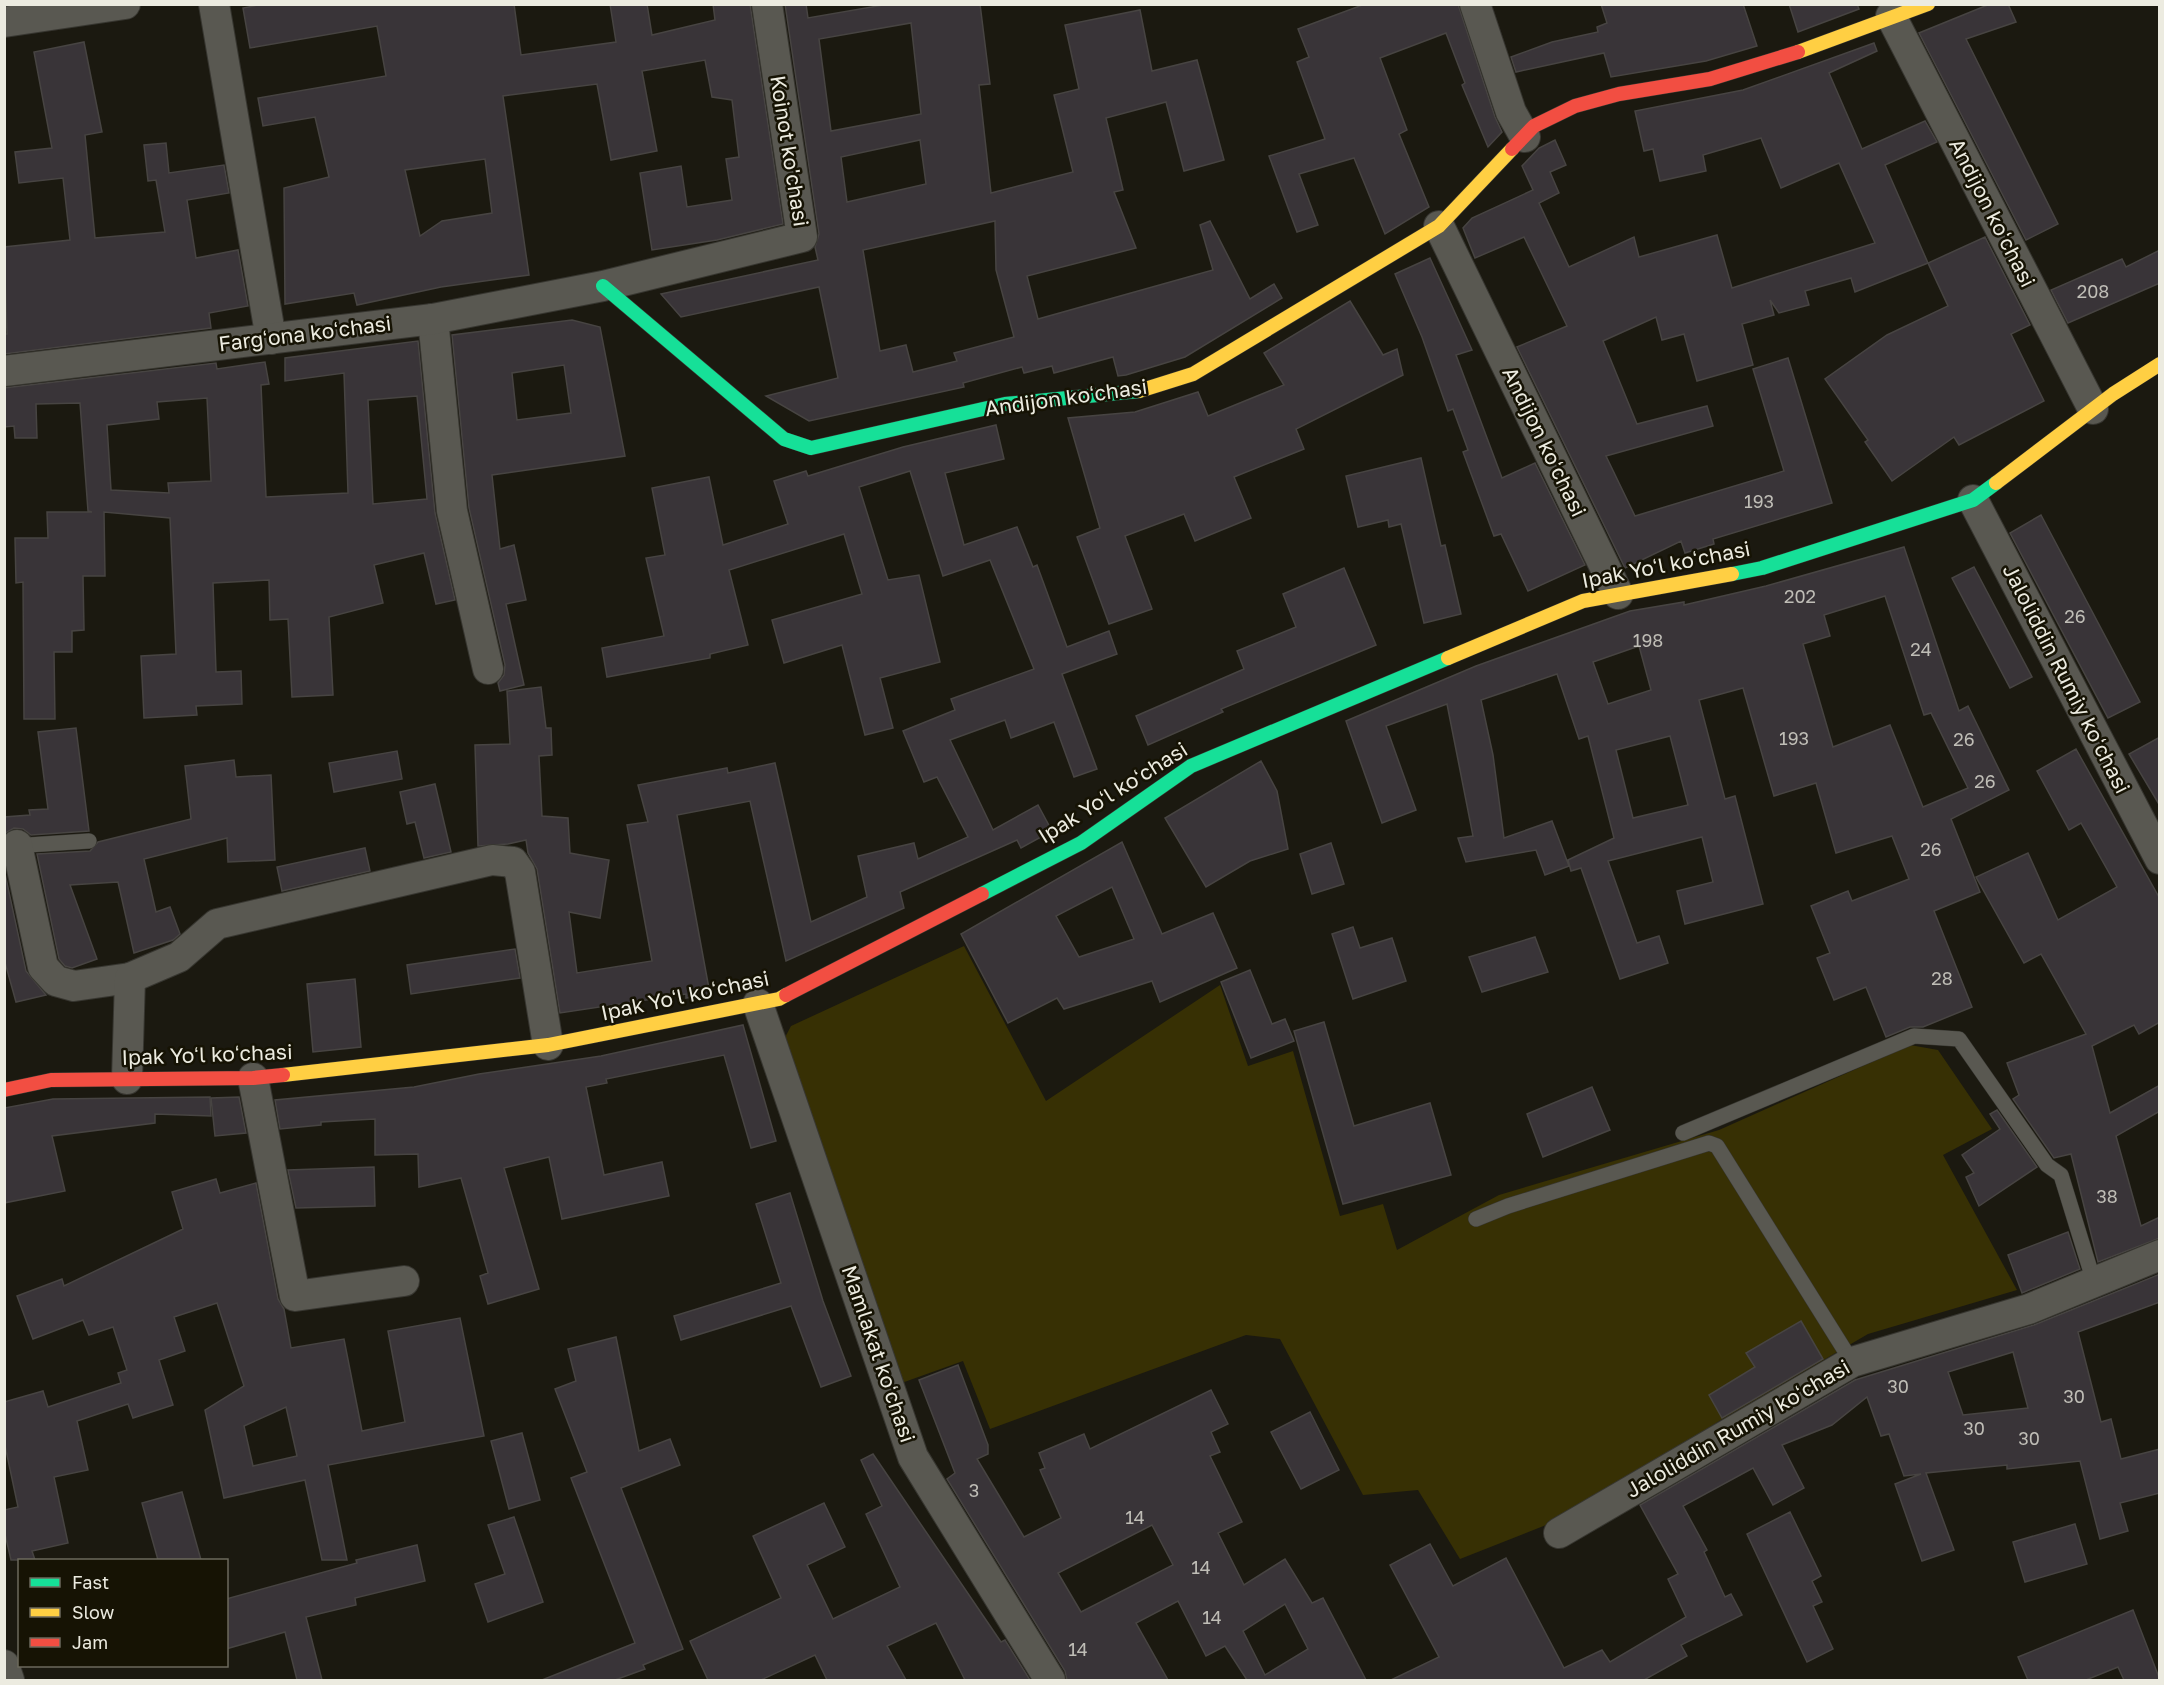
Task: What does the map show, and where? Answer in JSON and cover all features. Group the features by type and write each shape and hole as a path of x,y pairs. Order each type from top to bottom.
{"street":[{"path":"4,22 125,4"},
{"path":"214,4 271,339"},
{"name":"Koinot ko'chasi","path":"603,286 802,237 766,4"},
{"path":"1475,4 1511,112 1526,137"},
{"name":"Andijon koʻchasi","path":"603,286 784,439 812,448 1005,404 1130,394 1193,374 1439,226 1534,126 1550,115 1596,99 1711,78 1801,52 1891,16 1928,4"},
{"name":"Andijon koʻchasi","path":"1891,16 2093,409"},
{"name":"Andijon koʻchasi","path":"1439,226 1618,594"},
{"name":"Fargʻona koʻchasi","path":"4,371 434,319 603,286"},
{"path":"434,319 452,511 488,669"},
{"name":"Ipak Yoʻl koʻchasi","path":"4,1090 51,1080 253,1078 548,1045 779,999 1081,843 1191,766 1583,600 1762,568 1973,500 2093,409 2160,364"},
{"name":"Jaloliddin Rumiy koʻchasi","path":"1973,500 2160,859"},
{"path":"11,846 43,967 56,981 74,986 130,978 179,957 217,924 492,860 513,862 520,872 548,1045"},
{"path":"127,1079 130,978"},
{"name":"Mamlakat koʻchasi","path":"758,1004 913,1457 1050,1680"},
{"path":"253,1078 295,1296 404,1281"},
{"name":"Jaloliddin Rumiy koʻchasi","path":"1559,1533 1852,1362 2029,1309 2160,1255"},
{"path":"4,1665 9,1680"}],"lane":[{"path":"11,846 89,841"},
{"path":"1683,1134 1914,1036 1959,1039 2047,1165 2061,1175 2094,1282"},
{"path":"1476,1220 1508,1206 1708,1143 1717,1146 1852,1362"}],"shaded area":[{"path":"964,946 1046,1101 1220,985 1248,1066 1293,1051 1340,1216 1383,1204 1397,1250 1499,1195 1719,1130 1910,1045 1938,1050 1992,1129 1943,1155 2017,1290 1868,1334 1719,1421 1584,1510 1460,1559 1418,1490 1363,1495 1280,1339 1246,1335 990,1429 963,1361 896,1385 779,1049 791,1026"}],"building":[{"path":"263,4 514,4 521,55 616,42 610,4 647,4 652,35 715,20 713,4 750,4 783,224 717,240 652,250 640,173 681,166 687,207 732,200 726,159 739,157 732,100 712,97 705,60 642,71 657,151 611,160 597,84 503,96 529,275 441,287 357,305 354,293 285,304 284,188 329,177 315,117 263,126 258,98 386,76 377,26 250,48 243,8","holes":["485,159 492,213 442,221 420,236 405,170"]},
{"path":"785,4 806,4 808,18 889,4 980,4 990,84 979,85 991,193 1073,172 1054,95 1079,89 1065,25 1140,10 1152,71 1197,60 1224,160 1184,171 1166,102 1106,118 1123,190 1114,192 1136,248 1027,276 1038,319 1213,270 1200,225 1210,221 1250,299 1274,284 1282,298 1185,357 1126,375 1118,376 1113,357 1054,373 1052,366 1024,373 1022,367 963,383 964,387 809,421 766,396 838,378 819,287 681,317 661,294 818,260 815,247 819,234","holes":["911,23 921,114 831,131 819,39","920,140 926,184 847,202 841,157","995,221 996,270 1014,337 954,353 957,361 913,372 906,345 880,351 863,250"]},
{"path":"1365,4 1458,4 1502,132 1488,147 1462,85 1465,83 1446,33 1380,58 1407,130 1399,134 1429,207 1385,234 1354,158 1299,174 1318,225 1297,232 1269,156 1325,139 1297,62 1309,57 1298,29"},
{"path":"1601,4 1743,4 1757,46 1706,61 1611,77 1604,53 1516,72 1511,57 1552,42 1598,32 1597,27 1607,23"},
{"path":"1789,4 1857,4 1859,9 1798,32"},
{"path":"1990,4 2008,4 2016,22 1966,39 2058,224 2026,240 1919,33"},
{"path":"84,42 102,132 85,135 95,238 165,232 156,180 148,181 144,145 166,143 169,173 224,165 229,193 187,200 196,258 238,250 248,306 209,313 211,328 4,354 4,334 7,334 4,247 70,240 63,178 19,183 15,152 52,148 34,52"},
{"path":"1874,43 1877,51 1829,73 1862,149 1925,121 1937,142 1885,165 1928,263 1855,292 1851,278 1805,291 1809,305 1779,313 1770,300 1774,315 1742,324 1753,365 1697,381 1684,334 1662,340 1656,317 1603,341 1637,424 1707,406 1713,426 1606,456 1635,516 1784,471 1753,369 1788,358 1832,503 1713,539 1714,544 1685,553 1681,541 1625,568 1517,347 1567,326 1524,237 1475,258 1463,228 1472,218 1533,190 1522,166 1539,148 1555,140 1566,165 1550,172 1559,193 1539,203 1569,267 1634,237 1639,257 1717,235 1732,288 1875,243 1839,163 1781,188 1761,138 1703,155 1706,171 1660,181 1653,149 1644,151 1635,111 1743,90"},
{"path":"1985,237 2030,325 2011,334 2044,401 1959,445 1954,437 1892,481 1865,442 1868,440 1825,379 1887,335 1948,306 1928,263"},
{"path":"2160,250 2160,283 2068,323 2051,290 2122,259 2126,267"},
{"path":"1430,258 1472,350 1456,355 1502,478 1535,463 1585,565 1528,591 1501,534 1494,536 1463,452 1468,450 1453,409 1448,411 1422,337 1395,274"},
{"path":"1350,301 1383,355 1397,349 1403,375 1296,429 1304,449 1234,477 1251,518 1195,541 1184,514 1125,536 1152,609 1109,624 1077,537 1100,528 1068,418 1135,412 1198,392 1208,416 1284,385 1264,353"},
{"path":"572,320 600,327 625,456 492,475 500,549 514,545 526,600 506,604 524,685 500,691 498,683 504,675 505,665 469,508 452,335","holes":["564,365 571,413 517,420 512,373"]},
{"path":"418,341 435,513 455,600 436,604 424,553 374,565 383,603 329,617 333,695 292,697 288,619 270,620 269,580 213,583 216,672 241,671 242,704 196,706 197,715 144,718 141,656 176,654 170,518 104,512 105,576 83,576 84,630 72,631 72,652 54,652 55,719 24,719 23,582 16,583 15,538 48,538 47,512 92,512 88,511 80,403 36,404 37,438 15,438 14,426 4,427 4,388 216,363 217,369 265,362 269,384 261,385 266,497 348,493 344,373 285,381 285,358","holes":["417,396 427,499 373,504 368,400","207,398 211,481 168,483 169,493 111,490 107,425 159,419 157,402"]},
{"path":"996,425 1004,459 945,473 964,545 1017,527 1033,567 1037,565 1067,647 1109,631 1117,654 1062,674 1097,769 1074,777 1054,722 1011,738 1005,720 950,740 993,830 1038,805 1052,831 1021,848 1017,840 900,892 904,908 786,961 750,801 677,815 710,994 686,998 686,994 560,1013 537,869 528,853 526,840 478,846 475,745 510,744 507,691 541,687 546,728 551,728 552,755 539,756 542,816 568,818 570,853 609,860 600,918 569,912 577,973 652,961 627,825 648,822 638,785 727,768 728,773 775,763 811,922 867,897 858,856 914,843 918,859 968,837 937,777 924,782 903,731 955,710 951,699 1034,669 990,560 943,576 910,471 859,487 888,580 919,575 940,662 880,678 893,728 865,735 842,645 784,663 772,620 862,594 844,534 729,570 748,645 710,654 710,658 607,677 602,648 664,636 646,558 665,555 652,488 709,477 723,545 788,524 774,481 806,471 808,476 903,447"},
{"path":"1421,458 1441,546 1445,545 1461,614 1424,623 1401,524 1389,527 1388,520 1358,527 1346,476"},
{"path":"2041,515 2140,702 2108,718 2010,533"},
{"path":"1904,547 1959,711 1968,706 2009,790 1951,819 1980,892 1934,911 1972,1007 1923,1027 1910,1027 1886,1037 1866,987 1834,1000 1817,958 1830,953 1811,906 1848,891 1852,901 1909,879 1892,836 1836,853 1816,783 1774,796 1743,688 1699,700 1725,799 1735,796 1763,904 1685,924 1677,891 1713,882 1702,837 1608,861 1637,943 1659,936 1668,963 1620,979 1581,868 1571,871 1568,860 1614,838 1588,736 1579,739 1557,674 1481,700 1493,755 1504,838 1552,821 1569,866 1545,875 1536,850 1466,862 1458,838 1473,836 1447,704 1386,726 1416,810 1382,823 1346,721 1476,666 1630,611 1684,602 1684,605 1766,586","holes":["1885,596 1924,715 1931,713 1968,788 1923,807 1890,725 1833,747 1803,644 1830,636 1824,615","1639,646 1651,690 1608,704 1593,662","1670,736 1688,805 1633,818 1616,750"]},
{"path":"1974,567 2032,677 2010,688 1952,578"},
{"path":"1344,568 1376,645 1221,709 1223,712 1148,745 1136,716 1244,669 1237,651 1296,627 1283,594"},
{"path":"76,728 89,831 31,835 23,829 14,828 4,834 4,817 30,815 29,810 48,809 38,732"},
{"path":"2160,737 2160,806 2129,754"},
{"path":"2076,749 2160,899 2160,1022 2139,1034 2134,1025 2092,1046 2110,1113 2160,1085 2160,1111 2116,1136 2141,1226 2160,1217 2160,1238 2098,1262 2071,1154 2054,1158 2013,1099 2019,1095 2007,1063 2086,1034 2041,954 2024,963 1976,877 2028,853 2058,920 2117,887 2081,823 2069,830 2037,771"},
{"path":"397,751 402,779 334,792 329,763"},
{"path":"234,760 236,777 271,775 275,860 228,862 227,838 144,859 156,912 170,907 180,934 173,940 134,953 118,882 70,885 97,959 72,968 65,966 59,959 37,854 90,851 98,842 191,819 185,766"},
{"path":"1261,761 1277,791 1288,849 1250,861 1206,887 1165,818"},
{"path":"435,784 451,852 424,858 415,822 407,824 400,792"},
{"path":"1122,842 1162,934 1213,913 1237,968 1160,1002 1152,981 1064,1009 1057,998 1008,1023 961,934","holes":["1112,887 1134,939 1079,957 1056,916"]},
{"path":"1331,843 1344,884 1312,894 1300,854"},
{"path":"365,848 370,871 282,891 277,867"},
{"path":"4,869 26,971 46,995 16,1002 4,959"},
{"path":"1353,927 1360,948 1392,938 1406,981 1353,999 1332,934"},
{"path":"1535,937 1548,972 1482,992 1469,957"},
{"path":"515,949 520,978 411,994 407,965"},
{"path":"1250,970 1272,1024 1285,1019 1294,1041 1251,1058 1221,982"},
{"path":"355,979 361,1047 313,1052 307,984"},
{"path":"1324,1022 1354,1126 1430,1103 1451,1175 1343,1204 1294,1031"},
{"path":"743,1025 776,1141 751,1148 724,1055 606,1079 607,1083 586,1087 604,1175 662,1162 669,1196 562,1219 549,1157 504,1168 539,1289 488,1304 480,1276 488,1273 461,1178 419,1187 418,1154 375,1155 375,1119 321,1122 321,1125 280,1129 275,1100 414,1087 479,1074 601,1056"},
{"path":"1592,1087 1610,1130 1543,1157 1527,1114"},
{"path":"210,1097 211,1116 155,1114 155,1123 52,1136 65,1191 4,1203 4,1108 53,1099"},
{"path":"239,1097 246,1133 215,1136 211,1098"},
{"path":"1997,1110 2037,1167 1979,1206 1966,1177 1974,1173 1962,1155 2000,1129 1990,1114"},
{"path":"374,1167 375,1206 296,1208 288,1170"},
{"path":"216,1179 220,1193 256,1183 278,1299 284,1309 291,1348 344,1339 362,1431 405,1422 388,1331 460,1318 484,1436 328,1465 347,1560 322,1560 305,1480 224,1498 205,1410 244,1386 217,1303 174,1317 185,1351 159,1360 173,1405 133,1418 128,1404 77,1421 88,1470 54,1477 68,1543 32,1551 35,1559 11,1560 4,1530 4,1510 18,1507 4,1441 4,1402 43,1391 48,1407 121,1383 118,1373 127,1370 113,1327 89,1335 83,1320 33,1339 17,1296 62,1279 64,1286 183,1229 172,1192","holes":["286,1407 297,1456 253,1466 244,1426"]},
{"path":"790,1193 823,1301 851,1376 821,1387 791,1306 681,1340 674,1316 781,1283 756,1204"},
{"path":"2068,1232 2080,1269 2022,1293 2008,1255"},
{"path":"2160,1274 2160,1302 2078,1332 2101,1422 2111,1419 2121,1459 2160,1449 2160,1493 2120,1503 2128,1531 2100,1539 2080,1461 2007,1469 2007,1465 1926,1473 1954,1550 1922,1561 1895,1484 1921,1474 1904,1476 1889,1434 1881,1436 1867,1397 1832,1425 1782,1445 1804,1488 1773,1505 1753,1468 1683,1506 1707,1550 1704,1552 1725,1597 1731,1594 1742,1615 1681,1645 1687,1656 1644,1680 1391,1680 1439,1657 1390,1565 1430,1544 1453,1586 1506,1558 1564,1668 1602,1650 1610,1662 1686,1617 1668,1579 1678,1574 1640,1505 1855,1380 2034,1325","holes":["2013,1352 2028,1408 1963,1415 1948,1372"]},
{"path":"1801,1321 1823,1359 1722,1418 1709,1395 1755,1367 1746,1353"},
{"path":"616,1337 639,1451 670,1439 680,1465 621,1488 683,1649 643,1665 645,1669 615,1680 542,1680 635,1643 571,1478 587,1472 555,1389 576,1381 568,1349"},
{"path":"958,1365 988,1445 988,1454 977,1459 1024,1537 1061,1518 1040,1470 1045,1468 1039,1453 1084,1434 1090,1449 1211,1390 1228,1424 1211,1432 1220,1452 1210,1456 1242,1522 1218,1533 1244,1585 1285,1559 1312,1603 1323,1598 1366,1680 1247,1680 1225,1646 1206,1656 1178,1601 1136,1623 1168,1680 1067,1680 1065,1671 947,1479 955,1473 919,1380","holes":["1152,1525 1173,1565 1081,1612 1058,1573","1285,1604 1308,1649 1265,1675 1243,1631"]},
{"path":"1310,1412 1339,1470 1301,1489 1271,1432"},
{"path":"522,1433 540,1500 509,1509 491,1441"},
{"path":"873,1454 1001,1642 1005,1640 1030,1680 965,1680 936,1623 887,1646 906,1680 827,1680 815,1655 761,1680 708,1680 690,1641 781,1598 753,1536 824,1503 845,1547 807,1565 833,1619 900,1587 866,1514 882,1506 861,1460"},
{"path":"182,1492 201,1559 158,1559 142,1503"},
{"path":"1790,1512 1821,1576 1812,1581 1822,1602 1813,1606 1833,1649 1807,1662 1747,1534"},
{"path":"514,1517 543,1602 488,1622 475,1584 505,1574 488,1525"},
{"path":"2075,1524 2087,1564 2025,1582 2013,1542"},
{"path":"417,1545 425,1581 355,1598 356,1605 306,1617 322,1680 297,1680 285,1632 228,1648 228,1598 357,1563 356,1560"},
{"path":"2133,1610 2160,1680 2124,1680 2118,1667 2086,1680 2028,1680 2018,1657"}],"traffic: fast":[{"path":"603,286 784,439 811,448 1005,404 1139,391"},
{"path":"1732,574 1762,568 1973,500 1996,483"},
{"path":"982,894 1081,843 1191,766 1448,658"}],"traffic: slow":[{"path":"1798,52 1928,4"},
{"path":"1139,391 1193,374 1439,226 1512,149"},
{"path":"1996,483 2113,394 2160,364"},
{"path":"1448,658 1583,601 1732,574"},
{"path":"283,1075 548,1045 779,999 786,995"}],"traffic: jam":[{"path":"1512,149 1534,126 1575,106 1619,94 1710,79 1798,52"},
{"path":"786,995 982,894"},
{"path":"4,1090 51,1080 253,1078 283,1075"}]}
